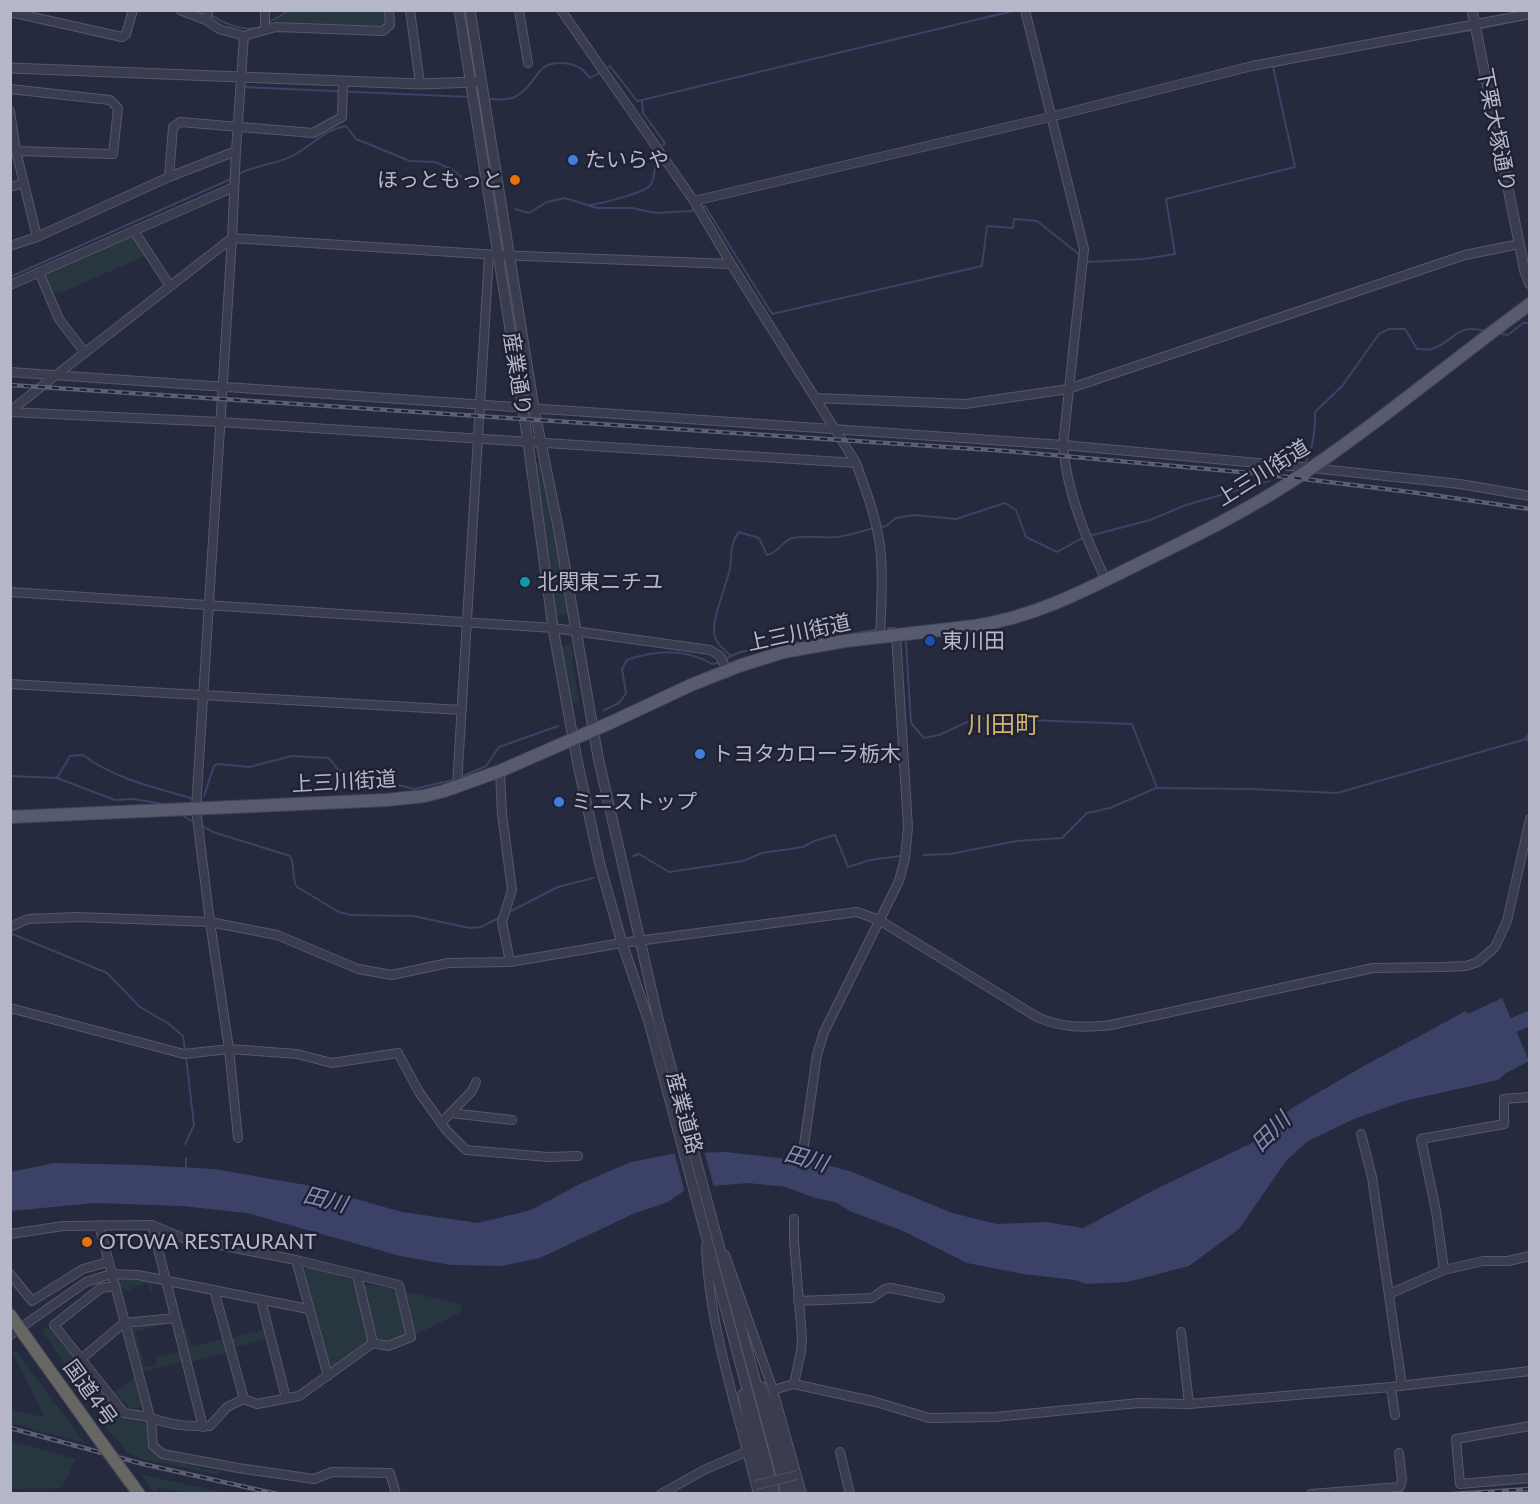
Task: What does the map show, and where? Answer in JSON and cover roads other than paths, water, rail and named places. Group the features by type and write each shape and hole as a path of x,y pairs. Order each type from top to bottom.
{"highway":[{"name":"国道4号","path":"10,1315 15,1332 139,1494"}],"main road":[{"name":"上三川街道","path":"10,817 401,799 424,796 500,771 727,670 792,650 1004,621 1057,604 1227,519 1312,468 1530,304"}],"street":[{"path":"10,12 122,37 126,34 133,10"},
{"path":"180,10 206,20 219,29 244,36 276,27 383,31 390,25 389,10"},
{"path":"206,20 208,10"},
{"path":"265,10 265,30"},
{"path":"410,10 420,84"},
{"name":"産業通り","path":"459,10 476,82 509,256 534,408 558,527 593,730"},
{"name":"産業通り","path":"470,10 494,255 523,407 554,628 573,738"},
{"path":"519,10 528,63"},
{"path":"561,10 694,201 855,463 868,494 879,536 880,637"},
{"name":"下栗大塚通り","path":"1472,10 1525,272 1530,284"},
{"path":"1025,11 1084,249 1063,445 1065,468 1076,511 1106,580"},
{"path":"694,201 1050,117 1252,66 1530,14"},
{"path":"238,1137 229,1049 196,809 244,36"},
{"path":"10,68 420,84 476,82"},
{"path":"169,177 173,127 180,122 313,133 342,117 343,81"},
{"path":"10,89 110,100 118,108 113,154 14,146"},
{"path":"10,111 14,146 37,237"},
{"path":"10,246 37,237 169,177 236,151"},
{"path":"10,188 24,183"},
{"path":"10,285 234,187"},
{"path":"135,231 170,286"},
{"path":"10,411 232,238 509,256 731,264"},
{"path":"816,398 965,404 1068,389 1466,255 1520,244"},
{"path":"457,786 480,405 494,255"},
{"path":"39,272 59,319 85,353"},
{"path":"10,372 1063,445 1460,484 1530,496"},
{"path":"10,411 220,422 855,463"},
{"path":"10,592 554,628 710,650 720,656 727,670"},
{"path":"804,1145 817,1055 824,1032 899,881 907,846 904,747 896,635"},
{"path":"10,684 462,710"},
{"name":"産業道路","path":"593,730 686,1140 740,1341 786,1494"},
{"name":"産業道路","path":"573,738 600,866 622,943 686,1140"},
{"path":"500,771 502,814 512,890 502,922 510,962"},
{"path":"10,927 28,919 77,917 210,922 277,935 358,969 392,975 448,963 510,962 622,943 857,912 879,920 1037,1017 1074,1027 1111,1024 1373,968 1466,966 1478,962 1495,947 1507,921 1530,819"},
{"path":"10,1008 184,1054 229,1049 297,1054 332,1063 398,1053 419,1092 441,1124 466,1150 548,1157 578,1156"},
{"path":"441,1124 472,1091 476,1082"},
{"path":"1444,1270 1436,1211 1421,1139 1504,1124 1504,1099 1530,1097"},
{"path":"451,1113 512,1120"},
{"path":"1361,1134 1372,1177 1402,1386"},
{"path":"794,1219 801,1351 794,1384"},
{"path":"99,1225 151,1417 153,1446 163,1454 314,1479 332,1472 390,1473 396,1494"},
{"path":"10,1234 63,1226 152,1226 183,1238 296,1260 399,1285 411,1337 388,1346 374,1343 299,1396 257,1404 244,1399 227,1407 210,1426 165,1424 151,1417 124,1413 54,1325 101,1288 114,1286"},
{"path":"152,1226 203,1427"},
{"path":"711,1232 773,1390 802,1494"},
{"path":"711,1232 707,1271 717,1327 757,1489 797,1475"},
{"path":"1389,1294 1444,1270 1483,1261 1508,1261 1530,1256"},
{"path":"296,1260 328,1376"},
{"path":"10,1274 32,1301 83,1269 108,1262"},
{"path":"15,1332 86,1282 111,1274 167,1281 308,1309"},
{"path":"357,1275 374,1343"},
{"path":"798,1301 872,1298 885,1289 891,1288 940,1298"},
{"path":"214,1290 244,1399"},
{"path":"261,1300 286,1398"},
{"path":"81,1359 124,1323 175,1318"},
{"path":"1181,1332 1189,1404"},
{"path":"740,1341 747,1418 766,1494"},
{"path":"740,1341 771,1411 794,1494"},
{"name":"産業道路","path":"740,1341 775,1494"},
{"path":"773,1390 794,1384 876,1402 934,1418 995,1417 1140,1403 1189,1404 1392,1387 1530,1371"},
{"path":"1392,1387 1395,1414"},
{"path":"1530,1426 1456,1439 1460,1484 1530,1478"},
{"path":"660,1494 704,1470 748,1451"},
{"path":"840,1452 850,1494"},
{"path":"1311,1494 1400,1487 1402,1480 1399,1453"}],"water":[{"path":"1502,998 1529,1061 1498,1080 1404,1101 1354,1119 1308,1141 1286,1161 1239,1229 1189,1266 1127,1282 1086,1284 1075,1280 1023,1274 967,1263 901,1230 852,1212 835,1202 815,1198 786,1187 748,1183 688,1188 668,1202 635,1213 540,1258 502,1266 451,1265 400,1256 247,1213 182,1206 95,1203 11,1211 10,1172 54,1163 140,1165 214,1169 306,1185 402,1212 478,1223 531,1210 582,1183 631,1162 672,1154 725,1152 817,1162 852,1172 952,1213 997,1224 1046,1222 1083,1228 1156,1189 1252,1143 1292,1108 1362,1067 1466,1011 1468,1014"}],"waterway":[{"path":"201,10 239,28 263,26"},
{"path":"268,23 290,10"},
{"path":"663,145 665,143 643,113 642,100 1017,10"},
{"path":"1478,29 1530,18"},
{"path":"1413,40 1472,30"},
{"path":"1085,258 1089,262 1143,259 1175,254 1166,199 1295,167 1273,67 1292,62"},
{"path":"487,99 515,97 527,88 541,70 554,63 576,66 590,78 599,73"},
{"path":"607,68 610,66 637,101 642,100"},
{"path":"242,87 470,97"},
{"path":"237,175 289,158 326,133 346,126 356,139 410,161 435,162 451,169 475,187"},
{"path":"591,205 624,197 648,187 652,181 658,155"},
{"path":"10,277 233,178"},
{"path":"515,209 529,213 547,202 565,198 597,208 632,208 656,213 690,211 705,206 772,314 982,266 987,226 1013,228 1014,219 1037,221 1080,255"},
{"path":"1502,334 1508,335 1523,323 1530,323"},
{"path":"1306,461 1314,437 1315,412 1342,386 1379,334 1389,329 1405,329 1417,349 1432,349 1462,331 1468,329 1485,331"},
{"path":"1089,536 1150,520 1186,505 1269,481"},
{"path":"880,527 886,526 896,518 914,515 956,519 1005,503 1016,510 1026,537 1057,552 1084,537"},
{"path":"731,656 716,640 714,626 730,568 733,545 739,532 759,538 767,555 790,539 837,537 875,528"},
{"path":"888,628 895,628"},
{"path":"727,658 740,652 875,630"},
{"path":"906,642 911,723 924,738 939,735 976,718 1132,724 1157,788 1337,793 1526,739 1530,742"},
{"path":"604,710 619,703 626,693 622,669 627,660 649,654 670,652 691,655 712,664 718,663"},
{"path":"463,776 486,766 499,747 558,726"},
{"path":"1526,739 1530,732"},
{"path":"57,778 70,756 83,755 121,776 191,798"},
{"path":"204,796 214,766 219,764 249,767 292,756 329,758 338,770 414,789 453,780"},
{"path":"10,776 57,778 115,800 133,799 164,804"},
{"path":"924,855 950,854 1017,841 1062,838 1087,813 1110,808 1156,788"},
{"path":"182,815 192,821"},
{"path":"202,826 213,832 290,856 297,887 339,912 351,915 413,916 470,928 481,927 502,916"},
{"path":"633,856 639,854 669,872 743,861 762,853 803,847 835,835 848,867 870,860 900,856"},
{"path":"507,913 558,887 593,878"},
{"path":"10,933 107,973 140,1007 169,1024 183,1036 185,1051"},
{"name":"田川","path":"1496,1033 1530,1018"},
{"path":"185,1144 194,1125 186,1057"},
{"path":"186,1158 186,1170"}],"railway":[{"path":"10,385 1007,451 1263,474 1530,509"},
{"path":"10,1428 143,1464 277,1494"},
{"path":"1453,1494 1530,1489"}],"place":[{"name":"たいらや","path":"573,160"},
{"name":"ほっともっと","path":"515,180"},
{"name":"北関東ニチユ","path":"525,582"},
{"name":"東川田","path":"930,641"},
{"name":"トヨタカローラ栃木","path":"700,754"},
{"name":"ミニストップ","path":"559,802"},
{"name":"OTOWA RESTAURANT","path":"87,1242"}],"district":[{"name":"川田町","path":"1003,725"}]}
